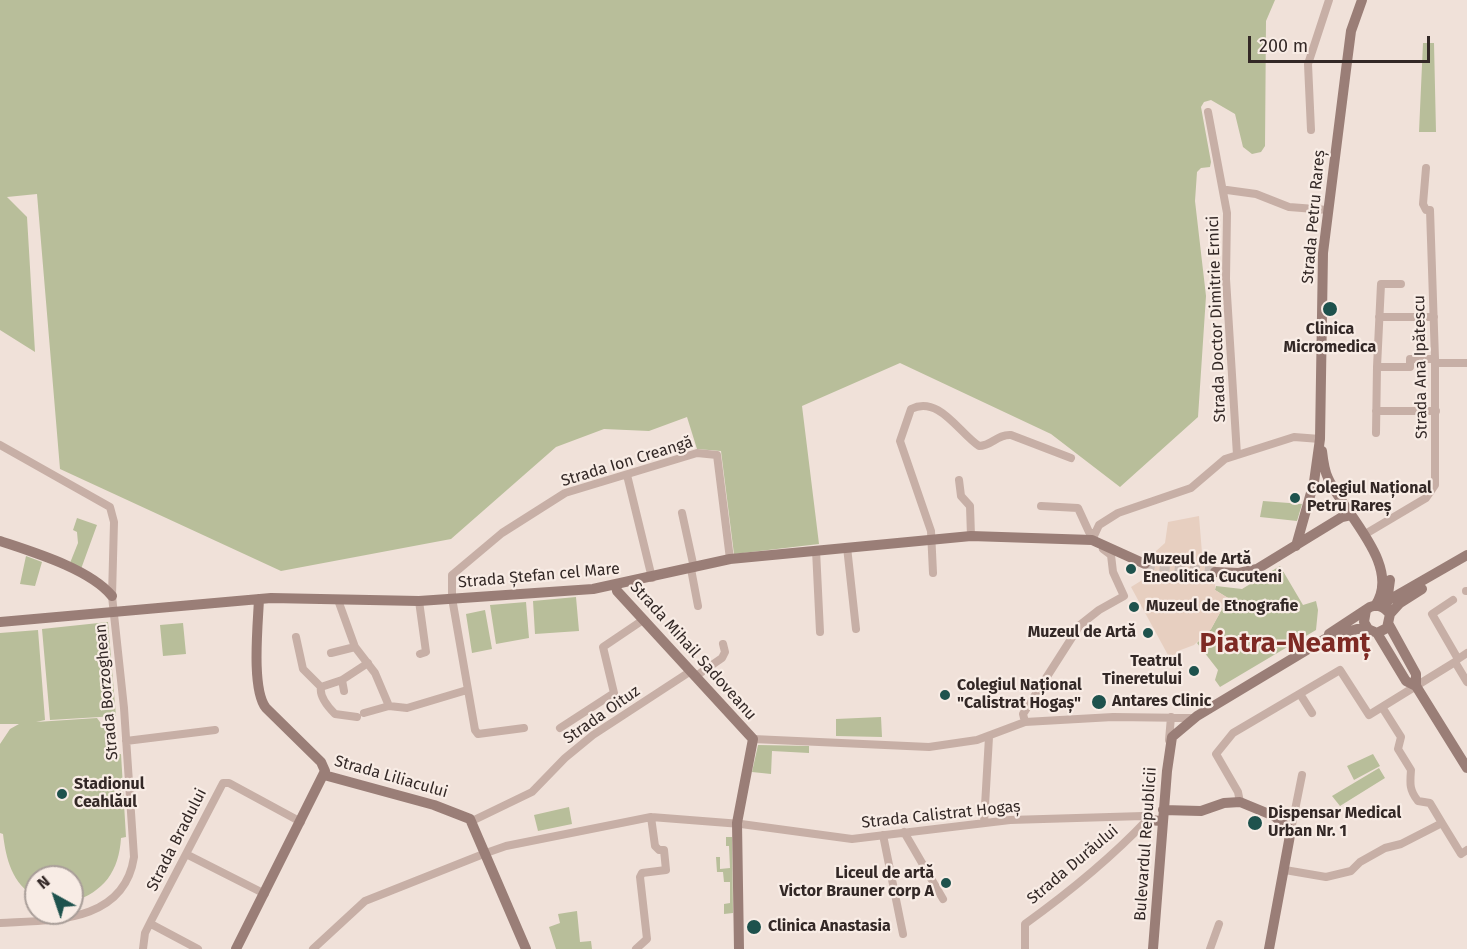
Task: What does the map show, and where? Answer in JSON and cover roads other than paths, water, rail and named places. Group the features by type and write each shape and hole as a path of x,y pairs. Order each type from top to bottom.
{"street":[{"path":"1311,130 1307,82 1308,64 1329,0"},
{"name":"Strada Petru Rareș","path":"1296,546 1314,482 1320,439 1323,261 1352,31 1362,0"},
{"name":"Strada Doctor Dimitrie Ernici","path":"1208,112 1227,213 1226,279 1237,455"},
{"name":"Strada Ana Ipătescu","path":"1367,533 1416,505 1432,492 1436,411 1430,210 1426,210 1423,204 1426,168"},
{"path":"1227,190 1250,192 1289,207 1328,210"},
{"path":"1376,433 1381,284 1401,284"},
{"path":"1379,317 1434,316"},
{"path":"1377,367 1410,367 1410,359 1467,363"},
{"path":"933,573 932,538 900,441 911,409 924,406 944,414 979,446 985,446 1002,435 1011,435 1071,458"},
{"path":"1376,411 1436,411"},
{"path":"1094,539 1103,522 1118,513 1191,488 1218,463 1294,437 1320,439"},
{"name":"Strada Petru Rareș","path":"1320,439 1328,478 1343,504 1345,520 1384,574 1382,610"},
{"name":"Strada Borzoghean","path":"0,445 110,507 114,522 113,612 126,741 134,857 130,872 117,892 95,910 71,919 0,923"},
{"name":"Strada Ion Creangă","path":"452,598 452,576 502,533 565,493 697,453 717,454 730,559"},
{"path":"627,475 652,578"},
{"path":"959,480 961,496 970,506 971,536"},
{"path":"1025,722 1023,714 1080,625 1099,610 1124,596 1113,572 1111,555 1089,532 1078,508 1041,506"},
{"path":"682,513 698,606"},
{"name":"Strada Petru Rareș","path":"1345,520 1356,517 1390,574"},
{"path":"1215,572 1239,573 1257,569 1345,520"},
{"name":"Strada Ștefan cel Mare","path":"0,622 259,599 419,601 616,586 730,559 971,536 1094,539 1145,564"},
{"path":"0,541 72,570 105,587 112,596"},
{"path":"847,547 856,629"},
{"path":"816,550 820,632"},
{"path":"1467,555 1407,589 1364,622 1413,682 1467,768"},
{"path":"1325,639 1329,634 1406,599 1467,562"},
{"path":"1373,631 1382,610 1390,574"},
{"path":"1390,574 1397,587 1407,589"},
{"name":"Strada Mihail Sadoveanu","path":"616,586 617,591 753,739 737,823 739,949"},
{"path":"452,598 467,690 478,734 524,728"},
{"name":"Strada Liliacului","path":"259,599 258,652 261,700 266,708 321,762 324,775 434,805 472,821"},
{"path":"338,600 355,647 368,663 389,706"},
{"path":"1453,600 1432,614 1467,682"},
{"path":"419,601 426,652 420,654"},
{"path":"1382,610 1416,674 1413,682"},
{"path":"560,728 614,693 603,647 643,620"},
{"path":"1169,741 1193,718 1325,639 1357,629 1373,631"},
{"path":"296,637 303,669 321,687 321,694 333,712 360,715 389,706 407,708 467,690"},
{"name":"Strada Oituz","path":"472,821 532,792 565,758 592,735 722,658 725,652 723,644"},
{"path":"331,653 355,647"},
{"path":"1240,802 1238,792 1216,754 1233,733 1341,670 1369,715 1413,682 1467,653"},
{"path":"321,687 342,680 368,663"},
{"path":"342,680 344,691"},
{"path":"1300,694 1312,713"},
{"path":"1382,707 1401,737 1398,749 1411,771 1408,781 1413,794 1418,801 1430,803 1461,854 1467,850"},
{"path":"753,739 929,747 988,736 1025,722 1113,717 1193,718"},
{"path":"1169,741 1171,717"},
{"path":"126,741 215,730"},
{"path":"984,823 988,736"},
{"name":"Bulevardul Republicii","path":"1153,949 1169,741"},
{"path":"236,949 324,775"},
{"path":"1269,949 1302,775"},
{"name":"Strada Bradului","path":"143,949 145,933 220,786 226,783 301,822"},
{"path":"1147,820 1163,815 1200,812 1224,803 1240,802 1274,816 1291,830"},
{"name":"Strada Calistrat Hogaș","path":"313,949 365,901 486,853 506,846 651,817 737,823 852,839 984,823 1143,816 1147,820"},
{"path":"636,949 647,939 640,877 642,873 666,870 664,850 659,850 655,846 651,817"},
{"name":"Strada Durăului","path":"1025,949 1025,924 1071,891 1147,820"},
{"path":"472,821 526,949"},
{"path":"1285,870 1326,877 1351,871 1360,862 1385,848 1401,844 1442,823"},
{"path":"904,832 943,899"},
{"path":"883,836 903,933"},
{"path":"186,854 264,894"},
{"path":"151,924 198,949"},
{"path":"1210,949 1219,924"}],"tunnel":[{"path":"1145,564 1215,572"}],"place":[{"name":"Clinica Micromedica","path":"1330,309"},
{"name":"Colegiul Național Petru Rareș","path":"1295,498"},
{"name":"Muzeul de Artă Eneolitica Cucuteni","path":"1131,569"},
{"name":"Muzeul de Etnografie","path":"1134,607"},
{"name":"Muzeul de Artă","path":"1148,633"},
{"name":"Teatrul Tineretului","path":"1194,671"},
{"name":"Colegiul Național \"Calistrat Hogaș\"","path":"945,695"},
{"name":"Antares Clinic","path":"1099,702"},
{"name":"Stadionul Ceahlăul","path":"62,794"},
{"name":"Dispensar Medical Urban Nr. 1","path":"1255,823"},
{"name":"Liceul de artă Victor Brauner corp A","path":"946,883"},
{"name":"Clinica Anastasia","path":"754,927"}],"district":[{"name":"Piatra-Neamț","path":"1285,644"}]}
